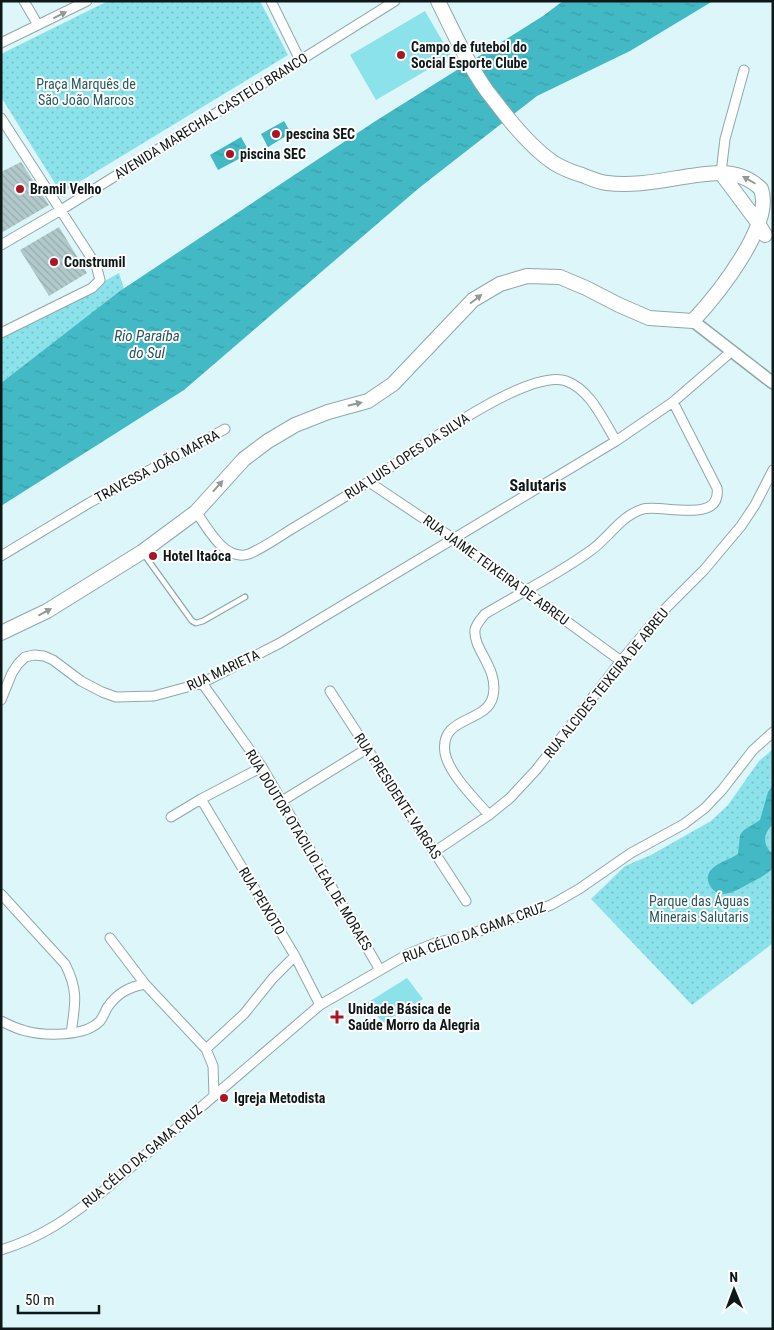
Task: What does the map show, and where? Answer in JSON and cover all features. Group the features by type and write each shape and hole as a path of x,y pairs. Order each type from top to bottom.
{"main road":[{"path":"1,633 47,611 142,552 196,512 244,459 268,441 295,425 337,409 368,401 381,394 393,384 473,300 500,284 526,276 560,277 586,288 619,306 649,318 692,321 758,249 765,235 771,213 769,191 742,176 721,173 646,183 605,183 554,163 523,136 487,90 470,63 438,1"},
{"path":"721,173 765,235"}],"street":[{"path":"24,1 38,25"},
{"path":"1,43 87,1"},
{"path":"271,1 300,60"},
{"name":"AVENIDA MARECHAL CASTELO BRANCO","path":"1,244 61,210 395,1"},
{"path":"721,173 725,139 744,70"},
{"path":"1,118 96,265 100,280 96,285 1,333"},
{"path":"692,321 773,383"},
{"name":"RUA MARIETA","path":"1,700 5,681 25,657 34,655 44,656 53,660 82,681 116,697 154,696 202,683 280,643 616,441 673,402 732,351"},
{"name":"RUA LUIS LOPES DA SILVA","path":"196,512 221,546 235,554 245,556 369,482 450,427 490,404 542,381 565,381 582,391 595,406 616,441"},
{"path":"489,815 458,778 445,753 445,741 450,730 458,723 480,713 489,706 493,696 492,674 477,641 475,630 478,621 485,614 592,550 632,513 654,507 693,511 704,509 711,504 718,493 714,480 673,402"},
{"name":"TRAVESSA JOÃO MAFRA","path":"1,556 89,503 226,429"},
{"name":"RUA ALCIDES TEIXEIRA DE ABREU","path":"434,852 489,815 510,798 536,770 621,661 662,612 704,570 741,526 755,505 773,470"},
{"name":"RUA JAIME TEIXEIRA DE ABREU","path":"369,482 454,539 621,661"},
{"name":"RUA DOUTOR OTACILIO LEAL DE MORAES","path":"202,683 262,767 380,970"},
{"name":"RUA PRESIDENTE VARGAS","path":"330,691 466,901"},
{"name":"RUA CÉLIO DA GAMA CRUZ","path":"1,1250 35,1238 71,1216 102,1192 320,1005 408,954 544,908 579,889 631,853 684,824 722,790 753,750 773,732"},
{"path":"282,801 368,748"},
{"path":"172,817 201,799 262,767"},
{"name":"RUA PEIXOTO","path":"201,799 295,956 320,1005"},
{"path":"1,894 65,964 72,977 75,988 75,1003 72,1033"},
{"path":"110,938 145,984 206,1049 213,1066 214,1095"},
{"path":"206,1049 244,1014 272,978 295,956"},
{"path":"1,1021 24,1031 42,1034 83,1031 100,1021 109,1005 117,996 125,990 145,984"}],"lane":[{"path":"142,552 192,621 196,623 203,621 244,597"}],"green space":[{"name":"Praça Marquês de São João Marcos","path":"108,1 260,1 288,55 61,193 1,97 1,54"},
{"name":"Campo de futebol do Social Esporte Clube","path":"425,11 451,56 376,100 350,55"},
{"path":"119,273 124,289 1,383 1,339"},
{"name":"Parque das Águas Minerais Salutaris","path":"773,749 773,943 692,1005 591,899 625,866 651,855 711,821 728,805 759,761"},
{"path":"407,978 423,999 383,1023 367,1003"}],"water":[{"name":"Rio Paraíba do Sul","path":"563,1 713,1 630,51 537,96 419,188 184,390 1,506 1,383 120,291 374,122 543,16"},
{"name":"pescina SEC","path":"284,121 291,133 268,147 261,134"},
{"name":"piscina SEC","path":"241,137 250,153 218,170 210,155"},
{"path":"773,785 773,824 767,832 765,839 769,851 773,854 773,868 762,877 734,891 723,894 718,893 709,884 708,879 711,870 738,854 740,835 744,830 760,820 768,792"}],"building":[{"name":"Bramil Velho","path":"21,162 49,205 1,233 1,172"},
{"name":"Construmil","path":"59,227 87,273 49,296 20,250"}],"place":[{"name":"Campo de futebol do Social Esporte Clube","path":"401,55"},
{"name":"pescina SEC","path":"276,134"},
{"name":"piscina SEC","path":"230,154"},
{"name":"Bramil Velho","path":"20,189"},
{"name":"Construmil","path":"54,262"},
{"name":"Hotel Itaóca","path":"153,556"},
{"name":"Unidade Básica de Saúde Morro da Alegria","path":"337,1017"},
{"name":"Igreja Metodista","path":"224,1098"}],"district":[{"name":"Salutaris","path":"538,485"}]}
